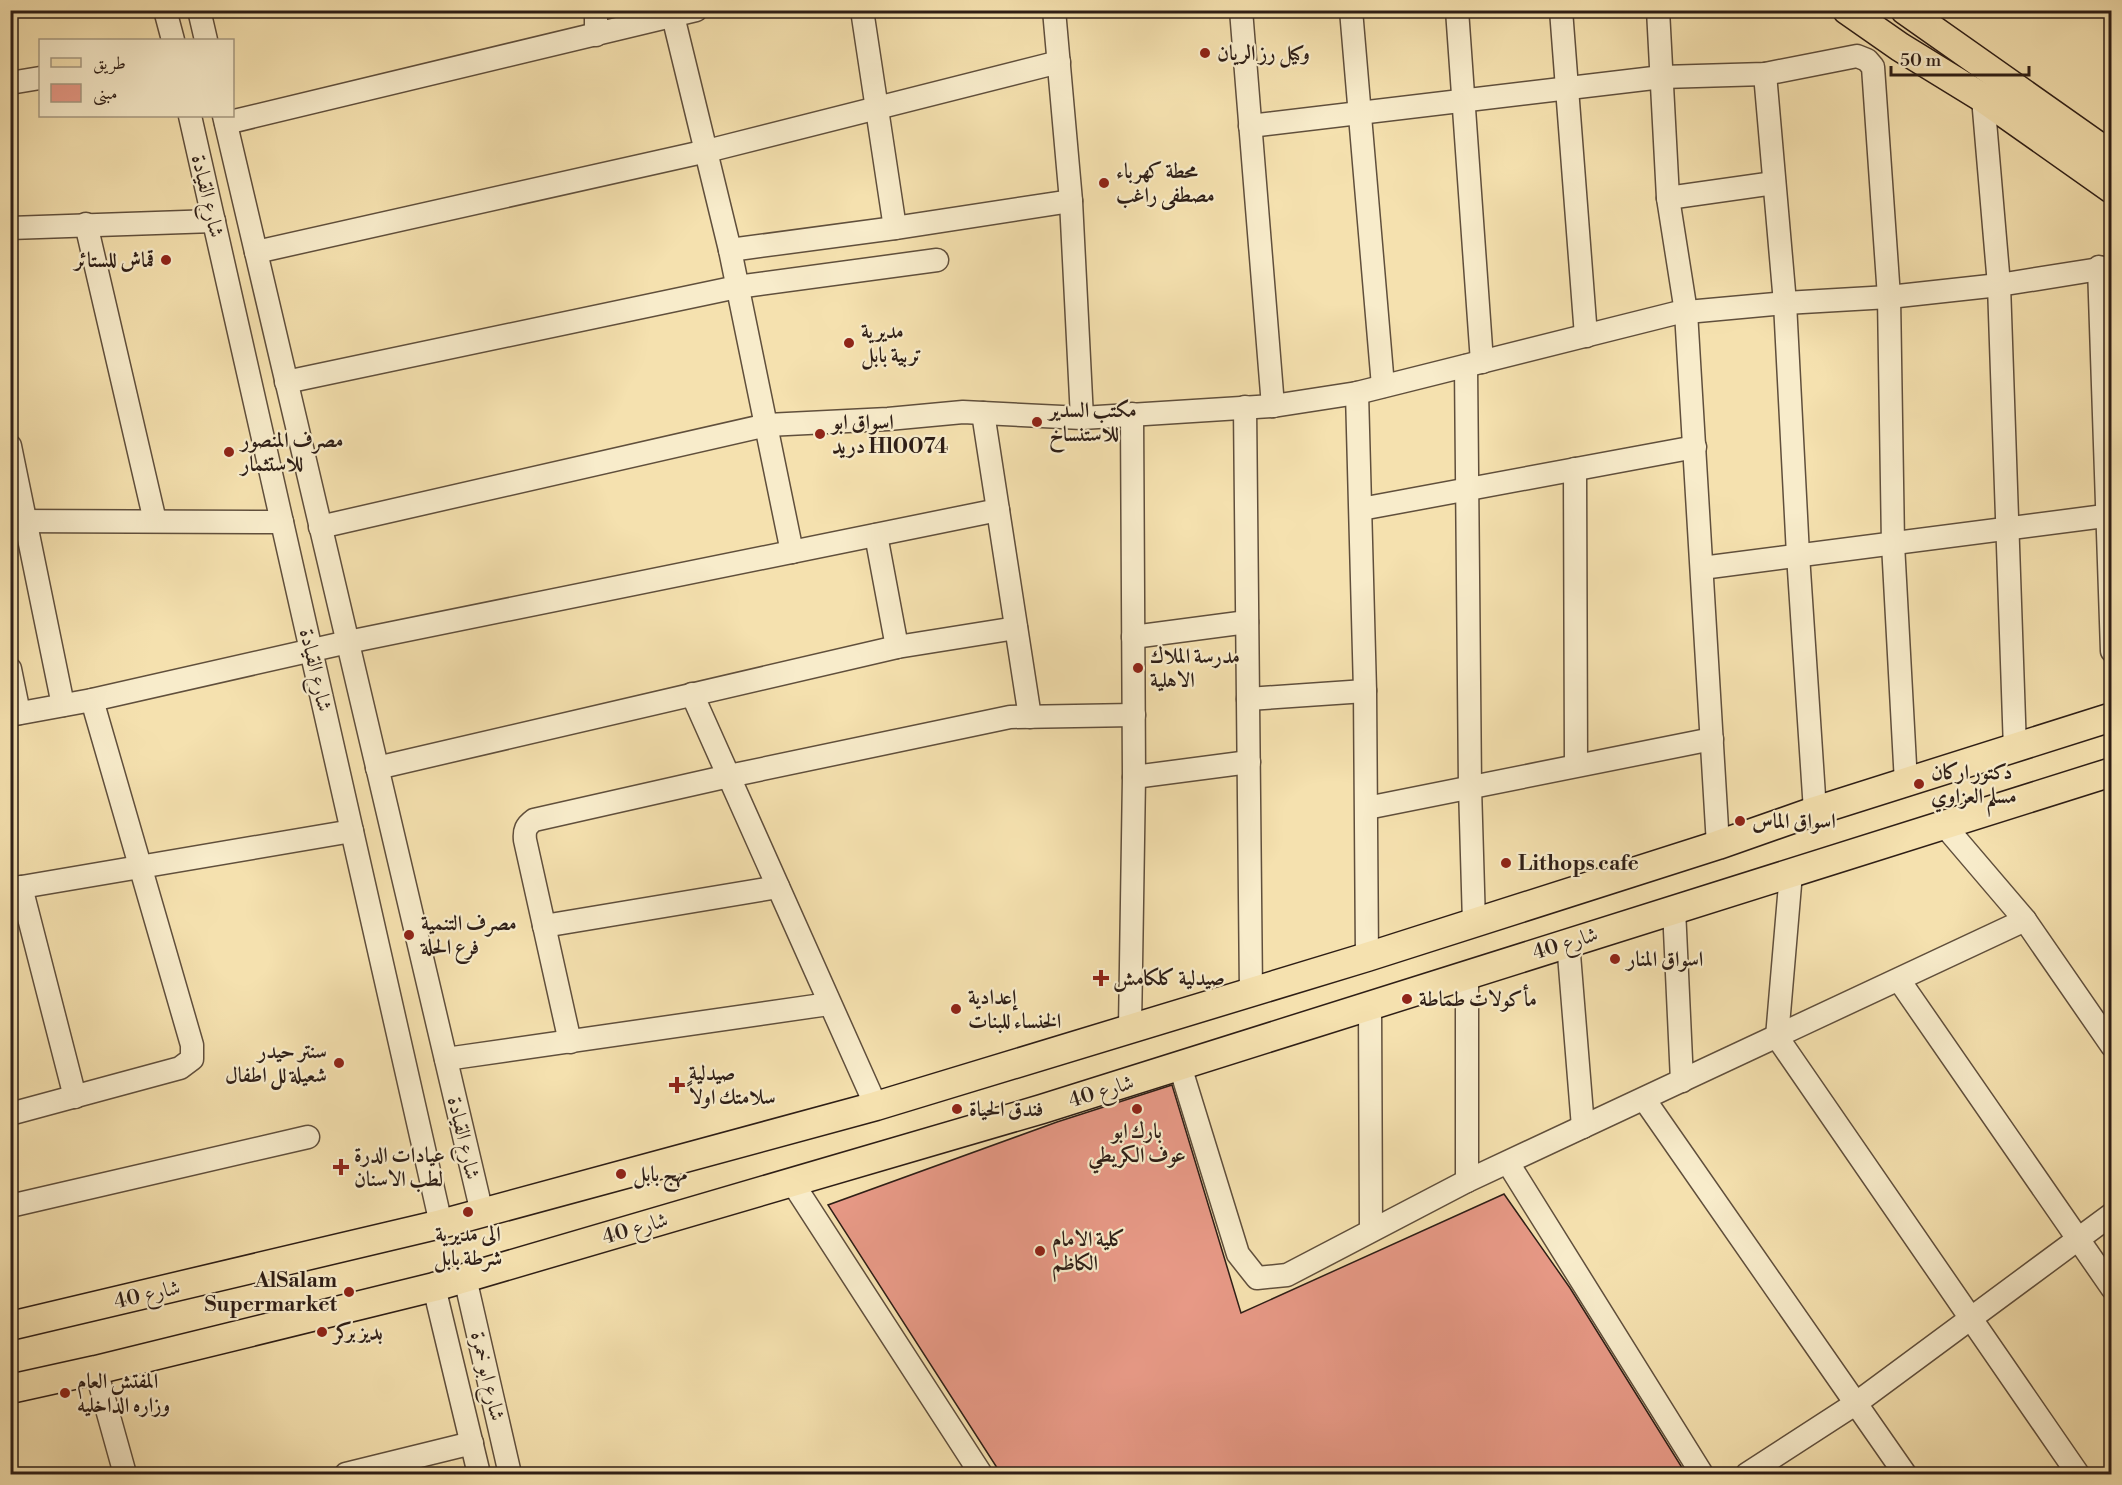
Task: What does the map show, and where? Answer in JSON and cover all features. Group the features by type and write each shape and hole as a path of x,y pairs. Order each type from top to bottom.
{"main road":[{"path":"1846,10 1983,98 2112,189"},
{"path":"1905,10 2112,156"},
{"name":"شارع 40","path":"10,1326 482,1214 876,1106 1367,957 2112,717"},
{"name":"شارع 40","path":"10,1389 96,1370 465,1278 1042,1109 1674,909 1944,825 2109,777"},
{"path":"1468,925 1458,950 1470,973"},
{"path":"1407,944 1418,956 1423,969 1421,983 1415,990"}],"street":[{"path":"165,10 173,39"},
{"path":"199,10 206,39"},
{"path":"596,10 596,35"},
{"path":"234,117 596,35 674,13 696,10"},
{"path":"862,10 875,109 895,228"},
{"path":"1054,10 1071,201 1082,417"},
{"path":"1241,10 1273,406"},
{"path":"1352,10 1383,386"},
{"path":"1456,10 1463,102 1474,364 1468,489 1470,787 1468,925"},
{"path":"1561,10 1586,336"},
{"path":"1658,10 1668,198 1686,312 1718,845"},
{"path":"674,13 730,250 792,552"},
{"path":"1867,60 1887,38"},
{"path":"1250,126 1662,77 1764,74 1857,56 1867,60 1873,67 1889,297 1893,544 1906,783"},
{"path":"256,252 707,151 1059,62"},
{"path":"1764,74 1785,303 1798,555 1815,811"},
{"path":"10,82 39,78"},
{"path":"1983,98 1999,285 2015,749"},
{"name":"شارع القيادة","path":"190,117 441,1224"},
{"name":"شارع القيادة","path":"225,119 482,1214"},
{"path":"1668,198 1774,183"},
{"path":"730,250 1071,201"},
{"path":"10,228 214,221"},
{"path":"86,224 155,521"},
{"path":"286,382 737,287 937,260"},
{"path":"320,527 767,425 963,412 1082,417 1273,406 1357,393 1686,312 1889,297 1999,285 2106,267 2112,651"},
{"path":"1357,393 1365,691 1367,957"},
{"path":"1245,407 1251,993"},
{"path":"982,413 1030,717"},
{"path":"1130,1028 1134,777 1132,414"},
{"path":"10,446 18,521 63,705"},
{"path":"1361,509 1695,447"},
{"path":"1575,469 1576,765"},
{"path":"10,669 15,714 92,700 348,642 998,510"},
{"path":"1702,568 2109,515"},
{"path":"18,521 282,522"},
{"path":"876,535 897,647"},
{"path":"1133,637 1248,622"},
{"path":"377,768 897,647 1016,628"},
{"path":"1248,699 1365,691"},
{"path":"692,694 876,1106"},
{"path":"10,1114 180,1068 192,1059 192,1045 92,700"},
{"path":"570,1042 525,840 524,831 527,825 541,817 1010,717 1134,715"},
{"path":"1367,808 1712,739"},
{"path":"1134,777 1249,762"},
{"path":"1944,825 2025,920 2112,1046"},
{"path":"75,1097 16,888 352,831"},
{"path":"1791,873 1777,1037 2078,1474"},
{"path":"544,926 778,887"},
{"path":"1674,909 1683,1081"},
{"path":"1180,1066 1238,1254 1257,1278 1287,1275 1467,1181 2025,920"},
{"path":"1568,942 1583,1127"},
{"path":"1467,1181 1470,973"},
{"path":"1899,980 2112,1288"},
{"path":"446,1059 829,1004"},
{"path":"1370,1005 1371,1230"},
{"path":"1644,1099 1905,1474"},
{"path":"10,1206 308,1137"},
{"path":"1508,1163 1702,1474"},
{"path":"792,1182 981,1474"},
{"path":"1747,1474 1855,1404 2112,1214"},
{"name":"شارع ابو خمرة","path":"465,1278 510,1474"},
{"name":"شارع ابو خمرة","path":"434,1287 479,1474"},
{"path":"96,1370 125,1474"},
{"path":"346,1474 472,1443"}],"building":[{"name":"كلية الامام الكاظم","path":"1172,1085 1241,1313 1504,1194 1570,1288 1686,1474 1001,1474 828,1205 1057,1122"}],"place":[{"name":"وكيل رز الريان","path":"1205,53"},
{"name":"محطة كهرباء مصطفى راغب","path":"1104,183"},
{"name":"قماش للستائر","path":"166,260"},
{"name":"مديرية تربية بابل","path":"849,343"},
{"name":"مكتب السدير للاستنساخ","path":"1037,422"},
{"name":"اسواق ابو دريد Hl0074","path":"820,434"},
{"name":"مصرف المنصور للاستثمار","path":"229,452"},
{"name":"مدرسة الملاك الاهلية","path":"1138,668"},
{"name":"دكتور اركان مسلم العزاوي","path":"1919,784"},
{"name":"اسواق الماس","path":"1740,821"},
{"name":"Lithops cafe","path":"1506,863"},
{"name":"مصرف التنمية فرع الحلة","path":"409,935"},
{"name":"اسواق المنار","path":"1615,959"},
{"name":"صيدلية كلكامش","path":"1101,978"},
{"name":"مأكولات طماطة","path":"1407,999"},
{"name":"إعدادية الخنساء للبنات","path":"956,1009"},
{"name":"سنتر حيدر شعيلة لل اطفال","path":"339,1063"},
{"name":"صيدلية سلامتك اولاً","path":"677,1085"},
{"name":"فندق الحياة","path":"957,1109"},
{"name":"بارك ابو عوف الكريطي","path":"1137,1109"},
{"name":"عيادات الدرة لطب الاسنان","path":"341,1167"},
{"name":"مهج بابل","path":"621,1174"},
{"name":"الى مديرية شرطة بابل","path":"468,1212"},
{"name":"كلية الامام الكاظم","path":"1040,1251"},
{"name":"AlSalam Supermarket","path":"349,1292"},
{"name":"بديز بركر","path":"322,1332"},
{"name":"المفتش العام وزاره الداخليه","path":"65,1393"}]}
